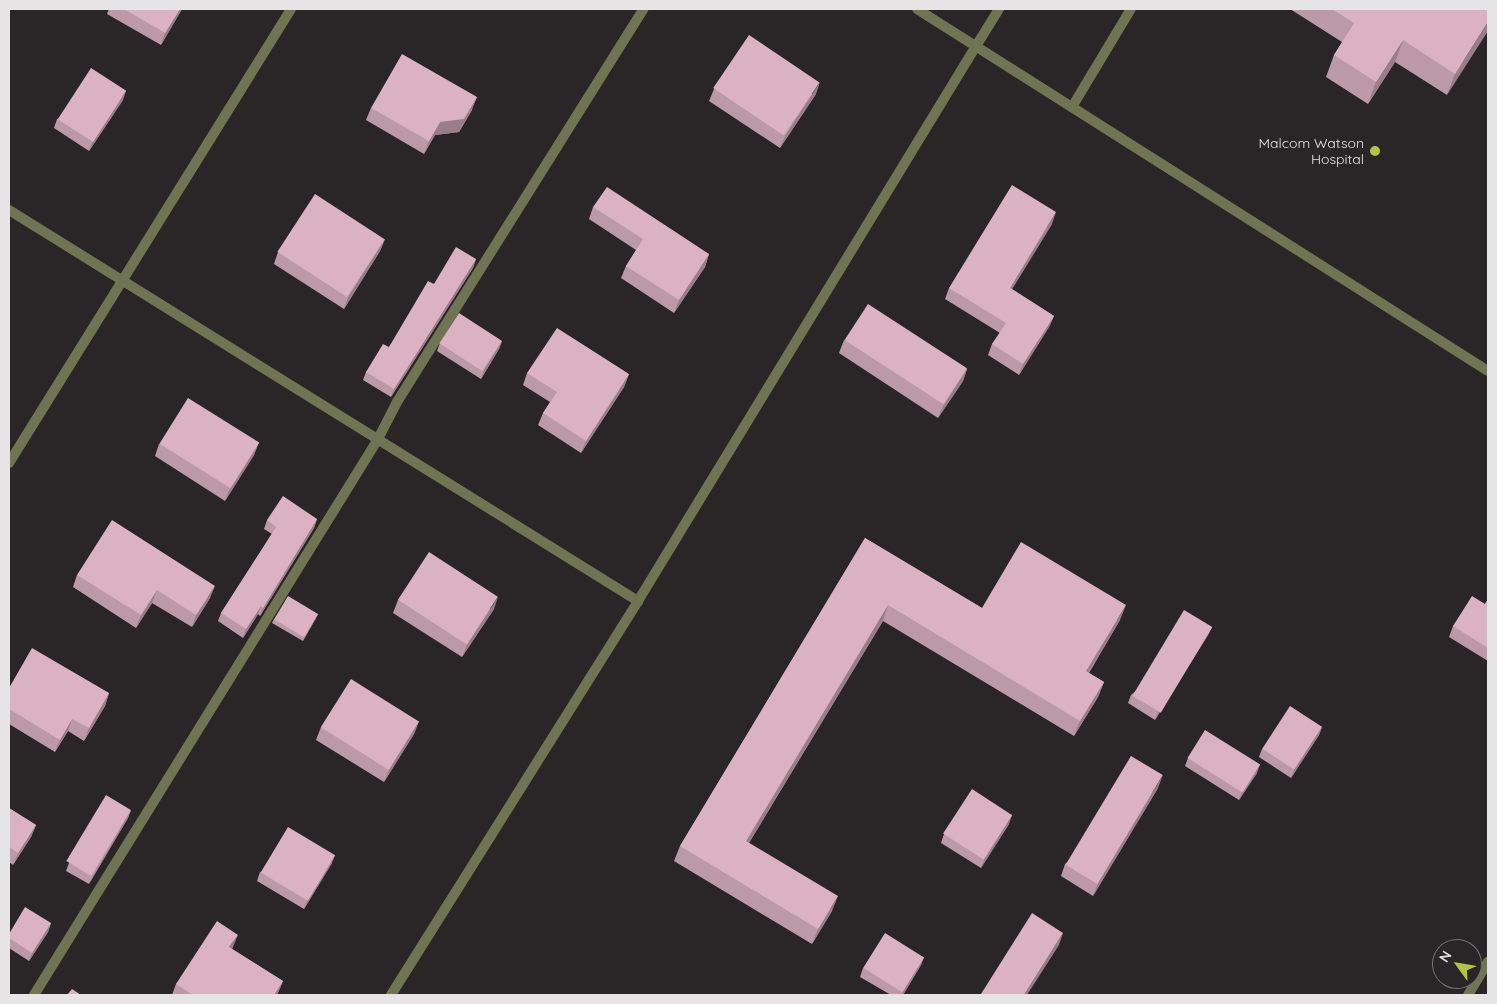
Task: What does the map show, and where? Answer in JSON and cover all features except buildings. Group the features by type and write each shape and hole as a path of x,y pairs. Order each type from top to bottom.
{"street":[{"path":"9,463 290,9"},
{"path":"34,995 378,439 397,402 644,9"},
{"path":"917,9 1488,370"},
{"path":"391,995 638,601 999,9"},
{"path":"1072,107 1131,9"},
{"path":"9,210 638,601"},
{"path":"1468,995 1488,962"}],"place":[{"name":"Malcom Watson Hospital","path":"1375,151"}]}
